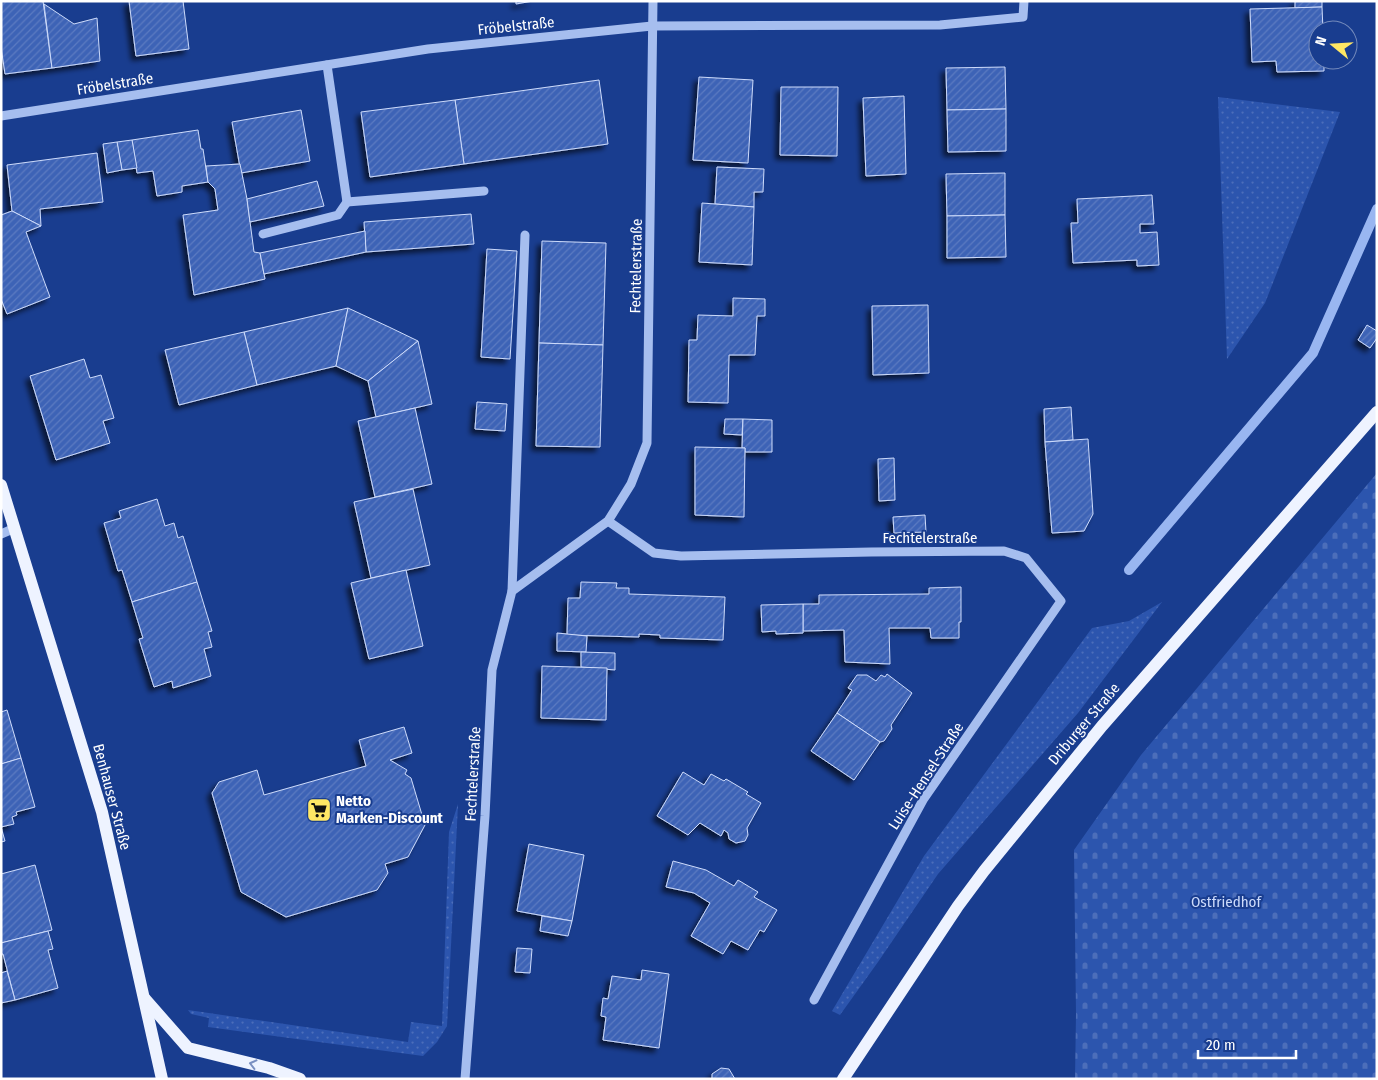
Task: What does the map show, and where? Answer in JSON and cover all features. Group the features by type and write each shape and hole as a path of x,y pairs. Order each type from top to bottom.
{"main road":[{"name":"Driburger Straße","path":"843,1079 936,937 984,871 1109,719 1377,412"},
{"name":"Benhauser Straße","path":"1,485 102,812 162,1079"},
{"path":"143,997 188,1048 268,1068 300,1079"}],"street":[{"name":"Fechtelerstraße","path":"465,1079 484,816 492,670 512,592 608,521 631,484 647,443 653,1"},
{"name":"Fröbelstraße","path":"1,116 428,49 652,26 940,25 1023,17 1024,1"},
{"path":"262,234 338,215 347,202 327,65"},
{"path":"347,202 484,191"},
{"path":"512,592 525,235"},
{"name":"Fechtelerstraße","path":"608,521 654,553 682,556 1004,551 1026,558 1061,601"},
{"path":"1,534 15,528"},
{"name":"Luise-Hensel-Straße","path":"814,1000 923,800 1061,601"}],"green space":[{"path":"1218,97 1340,112 1265,303 1227,359"},
{"name":"Ostfriedhof","path":"1377,473 1377,1079 1075,1079 1074,850 1141,755"},
{"path":"1162,602 1078,713 938,874 840,1015 832,1011 924,856 1092,628 1129,621"},
{"path":"458,804 447,1026 437,1042 423,1056 208,1027 209,1018 191,1014 188,1010 408,1042 411,1022 442,1026 449,832"}],"building":[{"path":"1,1 43,1 52,68 5,74 1,47"},
{"path":"129,1 183,1 189,49 136,56"},
{"path":"516,1 533,1 516,4"},
{"path":"1295,1 1322,1 1322,7 1295,8"},
{"path":"44,4 74,24 97,18 100,61 52,68"},
{"path":"1322,7 1323,20 1308,20 1308,70 1324,71 1277,72 1276,61 1252,62 1250,9"},
{"path":"1005,67 1006,109 947,110 946,68"},
{"path":"699,77 753,80 748,163 693,160"},
{"path":"599,80 608,144 464,164 455,100"},
{"path":"781,87 838,87 837,156 780,155"},
{"path":"904,96 906,174 866,176 863,98"},
{"path":"455,100 464,164 370,177 361,112"},
{"path":"1006,109 1006,151 948,152 947,110"},
{"path":"301,110 310,161 241,173 232,122"},
{"path":"198,130 208,182 182,186 182,192 157,196 153,171 137,173 132,140"},
{"path":"132,140 137,168 122,170 117,142"},
{"path":"117,142 122,170 107,173 103,144"},
{"path":"97,153 103,202 40,209 41,226 12,211 7,165"},
{"path":"240,164 254,252 260,253 265,279 194,295 183,215 218,210 215,189 208,182 206,166"},
{"path":"717,167 764,169 763,192 754,192 754,207 715,204"},
{"path":"1005,173 1005,215 947,216 946,174"},
{"path":"317,181 324,206 250,222 247,199"},
{"path":"1152,195 1154,224 1140,224 1140,233 1157,232 1159,265 1137,266 1137,260 1073,263 1071,223 1078,223 1077,199"},
{"path":"702,203 754,207 752,265 699,262"},
{"path":"12,211 41,226 26,232 50,297 7,314 1,299 1,215"},
{"path":"471,214 474,244 366,252 364,222"},
{"path":"1005,215 1006,257 947,258 947,216"},
{"path":"365,231 366,252 264,274 260,253"},
{"path":"542,241 606,243 603,345 539,343"},
{"path":"487,249 517,251 510,359 481,357"},
{"path":"733,298 765,299 765,316 757,316 755,355 729,355 728,403 688,402 689,340 697,340 698,315 733,316"},
{"path":"928,305 929,373 873,375 872,306"},
{"path":"348,308 336,366 257,385 244,332"},
{"path":"348,308 418,341 368,381 336,366"},
{"path":"1367,325 1377,331 1377,338 1370,348 1358,340"},
{"path":"244,332 257,385 179,405 165,350"},
{"path":"418,341 432,404 376,417 368,381"},
{"path":"539,343 603,345 600,447 536,446"},
{"path":"84,359 90,378 101,375 114,418 103,421 110,443 56,460 30,376"},
{"path":"477,402 507,404 505,431 475,429"},
{"path":"1071,407 1073,440 1045,442 1044,409"},
{"path":"415,408 432,484 375,497 358,421"},
{"path":"725,419 743,419 742,435 724,434"},
{"path":"743,419 772,420 772,452 745,452 745,448 742,448"},
{"path":"1088,439 1093,514 1084,531 1052,533 1045,442"},
{"path":"695,447 745,448 744,517 695,515"},
{"path":"894,458 895,500 879,501 878,459"},
{"path":"413,489 430,565 371,578 354,502"},
{"path":"157,499 165,526 174,523 178,538 183,536 197,582 132,602 122,570 118,571 104,523 121,518 119,511"},
{"path":"925,515 926,532 894,533 893,517"},
{"path":"406,570 423,646 369,659 351,583"},
{"path":"197,582 212,631 208,632 212,647 204,649 211,676 173,688 172,681 154,687 139,639 143,638 132,602"},
{"path":"581,582 617,583 616,588 629,588 629,594 725,597 723,640 660,638 660,635 639,634 639,637 567,635 568,598 580,598"},
{"path":"961,587 959,638 931,638 930,628 889,628 890,664 845,662 844,630 803,631 803,604 819,604 819,595 929,594 929,588"},
{"path":"803,604 803,633 776,634 776,631 762,632 761,605"},
{"path":"557,633 587,636 586,652 557,651"},
{"path":"581,652 615,653 615,670 581,667"},
{"path":"542,666 607,668 606,720 541,718"},
{"path":"887,674 912,693 891,725 892,729 884,741 880,742 837,713 852,690 848,688 857,675 867,675 876,681 881,675 885,677"},
{"path":"7,710 21,758 1,764 1,712"},
{"path":"837,713 880,742 854,780 811,751"},
{"name":"Netto Marken-Discount","path":"404,727 412,753 390,760 407,770 405,774 411,778 425,825 408,857 385,864 388,873 377,890 286,917 241,892 212,793 219,782 257,770 264,795 366,766 359,740"},
{"path":"21,758 35,807 16,812 17,815 12,817 14,824 1,827 1,764"},
{"path":"683,772 704,785 711,774 724,781 726,779 748,792 746,794 761,803 747,828 748,835 745,841 736,843 729,839 728,833 724,830 721,836 700,823 688,835 657,816"},
{"path":"1,827 5,841 1,842"},
{"path":"529,844 584,855 572,921 517,911"},
{"path":"673,861 706,870 734,886 738,880 758,892 754,897 777,910 764,932 760,930 748,950 731,941 723,954 691,936 710,903 694,893 666,887"},
{"path":"35,865 52,930 1,943 1,874"},
{"path":"542,916 572,921 568,936 540,931"},
{"path":"48,931 53,949 48,950 58,988 15,1000 3,954 1,954 1,943"},
{"path":"517,948 532,949 530,973 515,972"},
{"path":"642,970 669,974 659,1048 603,1040 606,1017 601,1016 603,998 608,999 612,976 641,980"},
{"path":"7,971 15,1000 1,1003 1,973"},
{"path":"721,1068 729,1069 735,1079 712,1079 712,1074"}],"waterway":[{"path":"1129,570 1313,353 1377,209"}],"place":[{"name":"Netto Marken-Discount","path":"319,810"}]}
